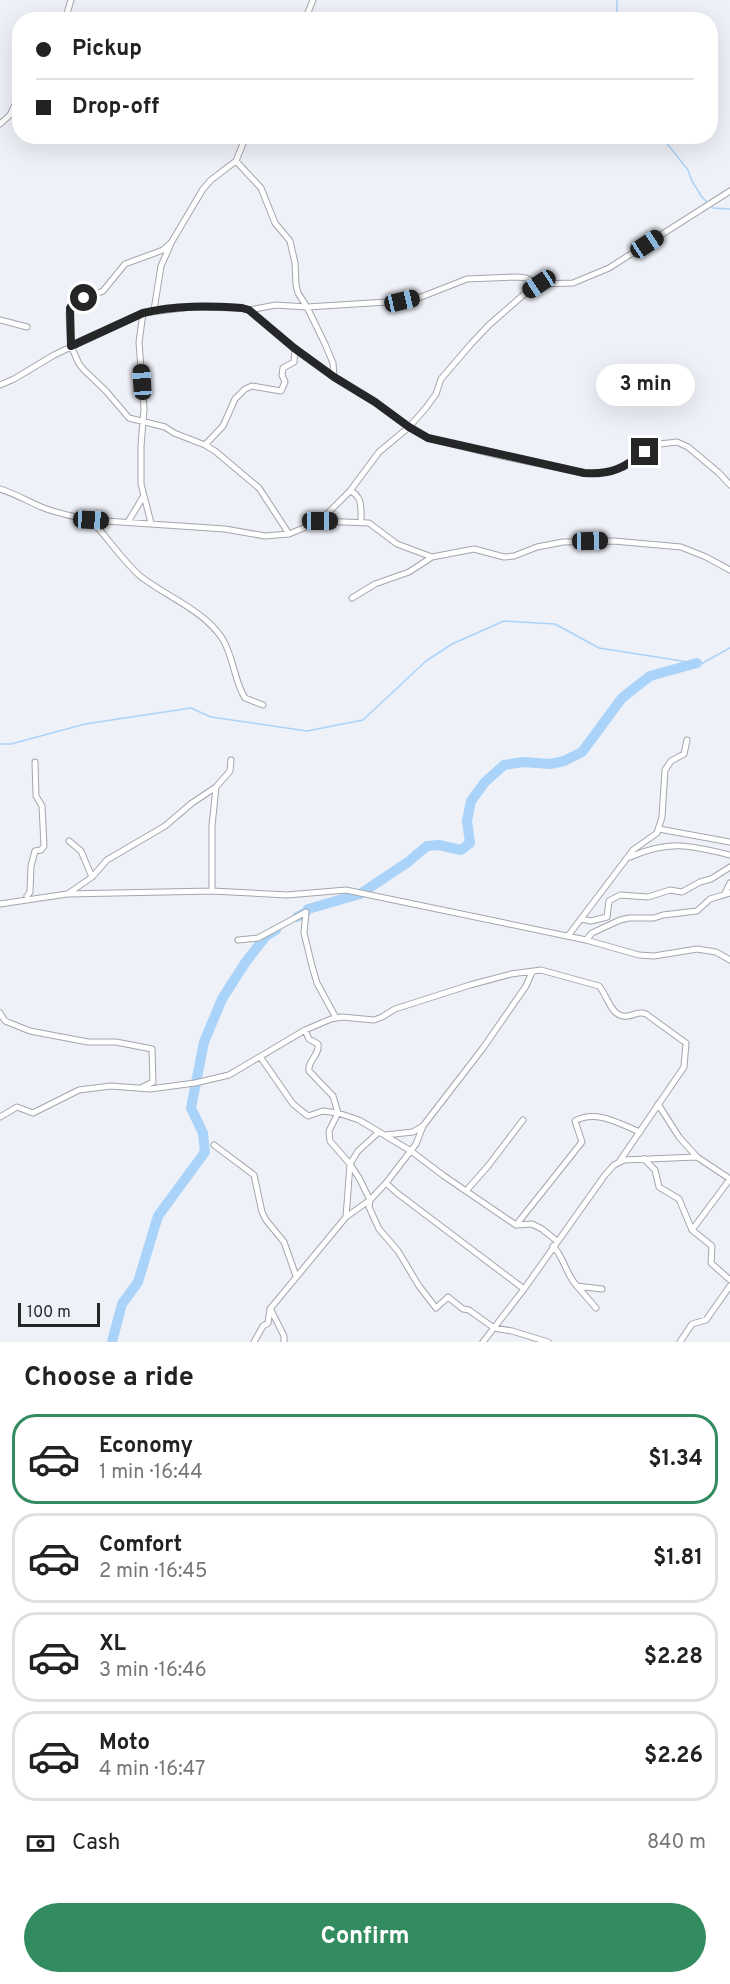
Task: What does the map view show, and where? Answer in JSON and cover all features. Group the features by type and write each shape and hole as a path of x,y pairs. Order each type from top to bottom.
{"street":[{"path":"308,0 310,11"},
{"path":"310,11 313,0"},
{"path":"0,124 12,111"},
{"path":"154,310 161,266 171,243 203,189 220,172 236,161 243,144"},
{"path":"236,161 261,188 273,219 290,242 295,263 296,285 333,363 334,377"},
{"path":"0,385 71,346 154,310 228,307 249,310 276,305 307,307 402,301 421,297 467,279 517,277 539,284 573,283 609,268 730,191"},
{"path":"171,243 163,250 124,264 103,291 73,303 69,314 71,346 75,356 84,370 106,391 125,415 132,420 159,425 205,444 259,488 289,534"},
{"path":"0,489 46,509 91,520 225,529 265,536 289,534 320,521 350,491 379,452 409,427 432,400 441,379 471,344 507,308 539,284"},
{"path":"249,310 294,348 334,377 428,438 501,456 598,474 624,467 654,447 666,442 677,442 688,447 730,485"},
{"path":"143,313 139,342 143,402 140,473 143,497 151,523"},
{"path":"0,320 27,327"},
{"path":"205,444 223,426 235,399 245,389 252,386 281,391 285,382 282,375 283,368 294,362 294,348"},
{"path":"350,491 359,498 361,522"},
{"path":"128,522 143,497"},
{"path":"91,520 130,567 166,594 189,607 209,624 221,637 230,654 245,698 263,705"},
{"path":"320,521 361,522 375,526 397,544 432,557"},
{"path":"352,598 375,584 409,572 432,557 474,549 504,557 550,543 614,541 681,547 730,570"},
{"path":"568,936 633,850 652,838 659,829 665,770 671,761 684,754 687,740"},
{"path":"67,894 92,877 107,860 156,832 216,787 230,771 231,760"},
{"path":"27,896 30,892 31,866 35,851 41,850 44,846 42,806 36,796 35,762"},
{"path":"212,891 212,826 216,787"},
{"path":"659,829 730,842"},
{"path":"69,841 81,851 92,877"},
{"path":"628,857 650,848 668,845 693,846 730,855"},
{"path":"581,920 591,921 607,917 609,901 620,894 648,897 670,890 682,892 711,879 730,867"},
{"path":"586,940 592,933 620,920 654,918 696,911 710,899 727,894 730,883"},
{"path":"0,904 67,894 212,891 287,895 346,890 568,936 639,955 654,956 697,949 716,952 730,960"},
{"path":"238,940 258,938 306,912 304,933 312,966 317,983 336,1018"},
{"path":"0,1117 17,1107 33,1113 79,1090 111,1086 138,1088 216,1079 229,1075 261,1058 305,1030 324,1021 336,1018 374,1020 395,1009 511,974 541,970 599,986 614,1012 619,1016 625,1017 640,1012 646,1014 686,1043 684,1067 619,1162 605,1174 524,1289 483,1342"},
{"path":"254,1342 263,1326 268,1323 270,1309 296,1276 346,1217 370,1200 386,1183 411,1150 423,1126 483,1048 526,986 532,972"},
{"path":"0,1013 5,1021 30,1031 87,1042 116,1042 153,1049 153,1082 138,1088"},
{"path":"305,1030 309,1039 318,1044 319,1049 308,1066 309,1071 333,1096 338,1113 328,1136 350,1164 370,1200 369,1207 379,1229 398,1251 419,1286 436,1308 448,1297 494,1328 548,1342"},
{"path":"261,1058 293,1104 308,1116 323,1111 359,1120 411,1150 516,1225 532,1224 542,1229 555,1244 577,1286 596,1308"},
{"path":"658,1104 679,1137 697,1157 730,1179 692,1230"},
{"path":"516,1225 582,1142 575,1121 584,1116 604,1118 640,1132"},
{"path":"466,1191 523,1120"},
{"path":"346,1217 350,1164 358,1151 381,1134 413,1132 423,1126"},
{"path":"214,1145 254,1175 262,1212 284,1242 296,1276"},
{"path":"619,1162 667,1157 697,1157"},
{"path":"644,1159 655,1170 659,1187 679,1199 692,1230 712,1246 711,1263 728,1278 730,1269"},
{"path":"386,1183 524,1289"},
{"path":"577,1286 602,1288"},
{"path":"680,1342 692,1324 706,1320 730,1286"},
{"path":"270,1309 284,1336 284,1342"}],"waterway":[{"path":"617,0 617,12"},
{"path":"667,144 688,170 702,197 713,208 730,209"},
{"path":"0,744 11,744 85,724 191,708 211,717 307,731 363,720 426,661 452,644 504,621 555,624 599,648 701,664 730,648"},
{"path":"297,917 308,909 360,894 408,862 427,846 439,845 461,850 470,843 467,821 471,801 485,782 504,765 523,762 550,764 564,761 582,752 622,698 650,676 697,663"},
{"path":"112,1342 122,1304 138,1282 158,1216 205,1152 203,1133 191,1108 204,1042 222,999 245,963 266,936 276,930"}],"route":[{"path":"84,298 73,303 70,308 71,346 154,310 191,307 242,308 249,310 294,348 334,377 428,438 501,456 598,474 624,467 645,452"}]}
